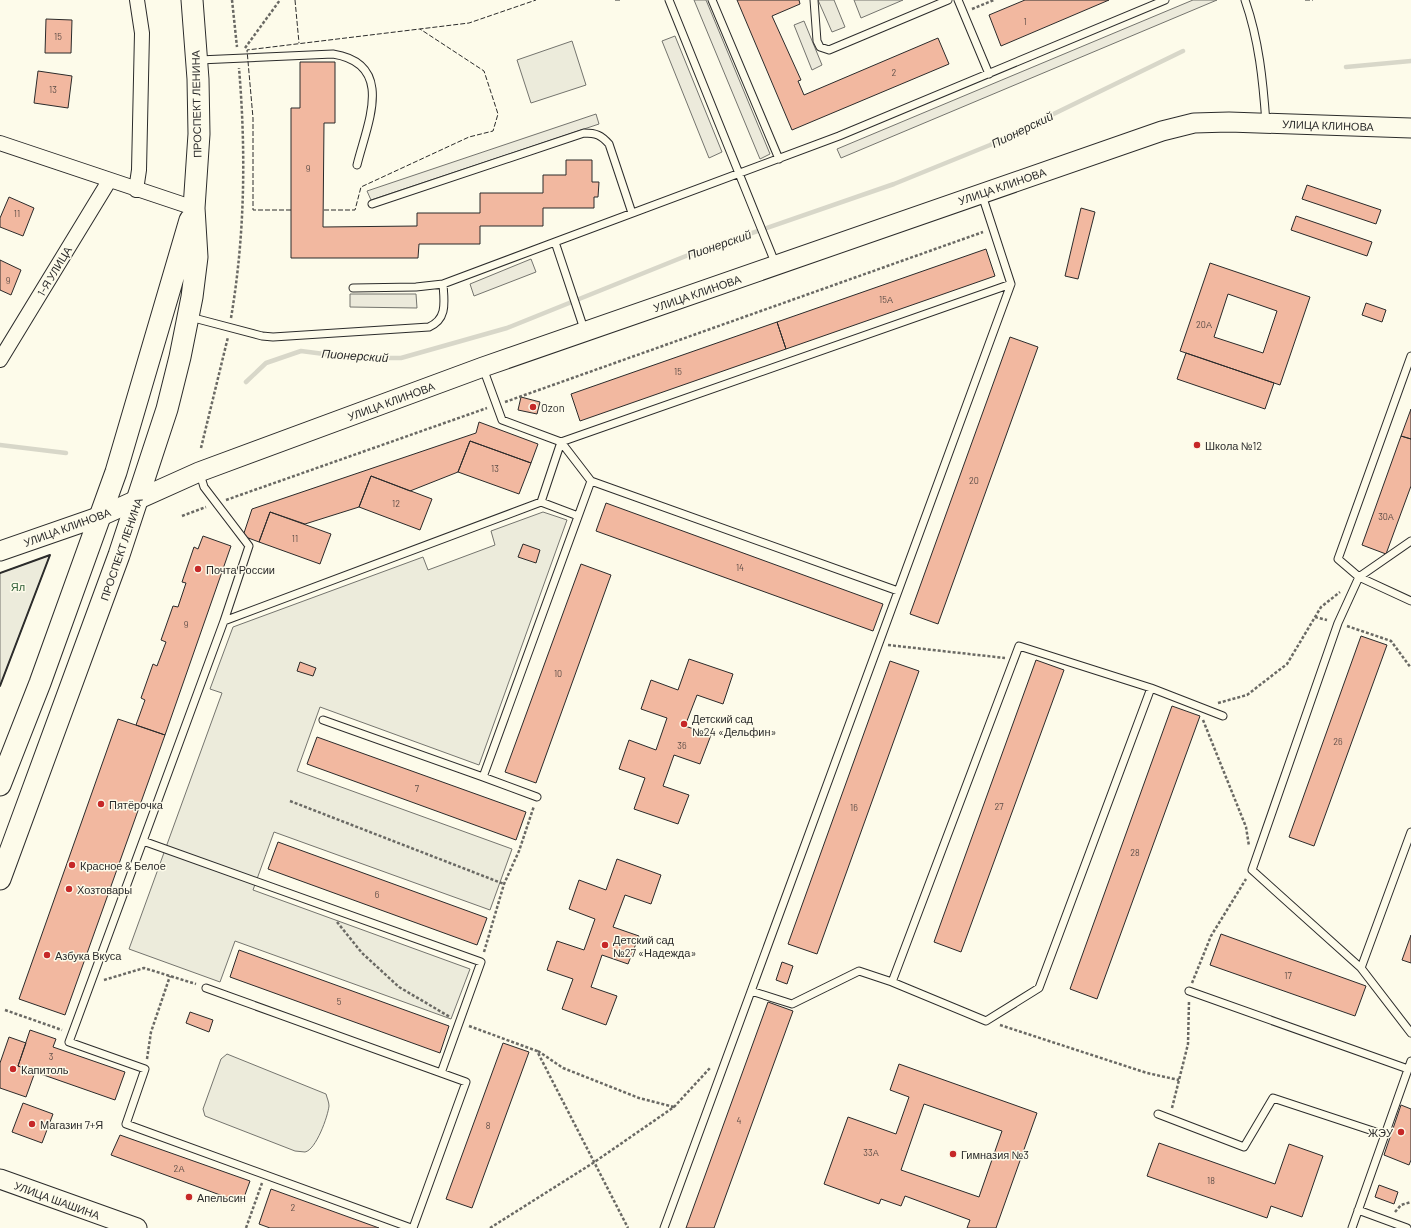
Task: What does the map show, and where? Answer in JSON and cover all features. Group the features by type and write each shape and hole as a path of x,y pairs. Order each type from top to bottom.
{"main road":[{"name":"ПРОСПЕКТ ЛЕНИНА","path":"0,879 72,687 138,500 167,409 188,316 197,257 194,208 199,134 197,60 192,0"},
{"name":"ПРОСПЕКТ ЛЕНИНА","path":"0,786 40,683 116,472 194,208"}],"street":[{"path":"136,190 139,170 142,33 137,0"},
{"name":"УЛИЦА КЛИНОВА","path":"0,551 101,516 199,472 483,367 1162,131 1194,123 1266,123 1411,128"},
{"path":"0,143 109,181 194,208"},
{"name":"1-Я УЛИЦА","path":"0,360 109,181"},
{"name":"УЛИЦА ШАШИНА","path":"0,1179 137,1228"}],"lane":[{"path":"669,0 776,265"},
{"path":"712,0 779,159"},
{"path":"814,0 818,41 820,47 829,50 948,0"},
{"path":"958,0 988,74"},
{"path":"353,288 416,287 442,284 840,136 1165,0"},
{"path":"1245,0 1258,49 1263,82 1266,123"},
{"path":"197,60 333,54 345,56 357,62 366,70 372,82 374,95 357,165"},
{"path":"372,204 584,133 594,133 602,137 609,144 632,213"},
{"path":"664,1228 1011,284 982,193"},
{"path":"555,242 585,332"},
{"path":"188,316 229,328 273,337 429,327 440,319 444,309 442,284"},
{"path":"561,442 1011,284"},
{"path":"1411,356 1338,559 1359,577 1411,601"},
{"path":"483,367 502,420 561,442 591,481 898,591"},
{"path":"541,502 561,442"},
{"path":"199,472 204,487 249,546 224,621 69,1042 145,1069 126,1124 412,1228 466,1082 206,988"},
{"path":"483,777 591,481"},
{"path":"224,621 541,502 578,516"},
{"path":"1411,541 1359,577 1338,623 1252,870 1361,968 1411,1034"},
{"path":"892,982 1019,646 1151,688 1223,716"},
{"path":"751,990 792,1004 858,971 892,982 986,1021 1038,988 1151,688"},
{"path":"323,720 537,797"},
{"path":"1361,968 1411,832"},
{"path":"143,841 481,962 441,1073"},
{"path":"1189,991 1408,1069"},
{"path":"1352,1228 1411,1061"},
{"path":"1158,1114 1244,1148 1273,1098 1385,1135"},
{"path":"1358,1210 1408,1228"}],"path":[{"path":"201,448 229,328 238,279 244,203 243,122 232,0"},
{"path":"238,58 280,0"},
{"path":"963,13 994,0"},
{"path":"182,516 993,229"},
{"path":"1170,1118 1188,1044 1189,991 1212,936 1252,870 1246,827 1198,706 1247,695 1287,664 1321,607 1359,577"},
{"path":"1315,617 1338,623 1391,641 1411,668"},
{"path":"879,644 1013,659"},
{"path":"481,962 504,884 519,851 537,797"},
{"path":"290,801 504,884"},
{"path":"326,906 362,953 399,987 460,1022 537,1050 563,1068 639,1098 674,1107"},
{"path":"90,985 144,968 206,988"},
{"path":"145,1069 151,1032 170,976"},
{"path":"5,1010 72,1034"},
{"path":"986,1021 1147,1074 1179,1080"},
{"path":"490,1228 593,1163 674,1107 731,1046"},
{"path":"537,1050 593,1163 628,1228"},
{"path":"246,1228 265,1175"},
{"path":"1387,1220 1401,1205 1411,1202"}],"green space":[{"path":"854,0 903,0 861,18"},
{"path":"572,41 586,85 531,103 517,60"},
{"path":"543,512 567,520 479,765 320,707 297,771 512,849 490,910 274,832 253,890 470,969 451,1019 235,941 220,982 129,949 222,693 210,689 233,627 423,557 428,570 495,545 491,531"},
{"name":"Ял","path":"50,555 0,686 0,573"},
{"path":"227,1054 326,1094 329,1106 326,1117 321,1132 309,1150 305,1152 295,1151 205,1116 203,1109 221,1059"}],"shaded area":[{"path":"694,0 706,0 770,154 760,159"},
{"path":"818,0 834,0 845,27 832,32"},
{"path":"1193,0 1217,0 841,158 837,149"},
{"path":"804,21 822,65 812,70 794,25"},
{"path":"675,36 722,152 709,158 662,41"},
{"path":"596,114 599,124 371,200 367,191"},
{"path":"531,259 536,272 474,296 470,284"},
{"path":"350,294 416,294 417,308 350,307"}],"building":[{"path":"737,0 799,0 800,4 772,16 801,80 798,81 804,95 938,38 949,64 792,130"},
{"path":"1025,0 1109,0 1001,46 989,15"},
{"path":"46,19 72,20 71,53 45,53"},
{"path":"300,62 335,62 335,123 324,123 323,227 417,226 417,213 480,213 480,193 543,193 543,175 566,175 566,160 592,160 592,182 599,182 598,197 594,197 594,208 543,208 543,226 480,226 480,244 419,244 418,258 291,258 291,108 300,108"},
{"path":"38,71 72,76 68,108 34,103"},
{"path":"1307,185 1381,210 1376,224 1302,199"},
{"path":"9,197 34,208 23,236 0,227 0,218"},
{"path":"1081,208 1095,212 1078,279 1065,276"},
{"path":"1296,216 1372,242 1367,256 1291,230"},
{"path":"986,249 995,276 786,349 777,322"},
{"path":"0,260 21,270 11,295 0,290"},
{"path":"1210,263 1310,297 1280,385 1180,351","holes":["1228,294 1277,311 1263,353 1214,337"]},
{"path":"1366,303 1386,310 1382,322 1362,315"},
{"path":"777,322 786,349 580,421 571,394"},
{"path":"1010,337 1038,347 938,624 910,614"},
{"path":"1186,353 1274,383 1265,409 1177,379"},
{"path":"521,397 540,402 537,414 518,410"},
{"path":"1411,409 1411,439 1401,436"},
{"path":"479,422 538,444 531,463 470,441 458,472 410,491 371,476 359,507 305,524 270,512 259,542 243,536 252,509 476,433"},
{"path":"1401,436 1411,439 1411,486 1386,554 1362,545"},
{"path":"470,441 531,463 519,494 458,472"},
{"path":"371,476 432,499 420,530 359,507"},
{"path":"606,503 883,604 873,631 596,531"},
{"path":"270,512 331,534 320,564 259,542"},
{"path":"203,536 231,546 165,735 136,725 145,700 141,698 153,664 157,666 166,642 161,640 173,606 178,607 186,583 182,582 194,547 198,549"},
{"path":"523,544 540,550 536,563 518,557"},
{"path":"581,564 611,575 536,783 505,772"},
{"path":"1361,636 1387,645 1314,846 1289,837"},
{"path":"689,659 733,674 723,704 697,695 685,726 711,735 700,764 674,755 663,786 689,795 678,824 634,809 645,778 619,769 629,740 656,750 667,718 641,709 651,680 678,690"},
{"path":"1036,660 1064,670 961,952 934,942"},
{"path":"890,661 919,671 817,954 788,944"},
{"path":"300,662 316,668 313,676 297,671"},
{"path":"1172,706 1200,716 1097,999 1070,989"},
{"path":"118,719 165,735 65,1015 19,999"},
{"path":"317,737 526,812 516,840 307,764"},
{"path":"278,842 487,918 477,945 268,869"},
{"path":"617,859 661,875 651,904 625,895 613,927 639,936 628,964 602,955 591,987 617,996 606,1025 562,1009 573,979 547,970 557,941 584,950 595,919 569,909 579,880 606,890"},
{"path":"1221,934 1366,986 1355,1016 1210,965"},
{"path":"1411,935 1411,963 1402,960"},
{"path":"239,950 449,1026 440,1053 230,977"},
{"path":"782,962 793,966 787,984 776,980"},
{"path":"768,1002 793,1011 714,1228 686,1228"},
{"path":"190,1012 213,1020 209,1032 186,1023"},
{"path":"30,1030 56,1039 53,1047 125,1072 115,1100 18,1066"},
{"name":"Капитоль","path":"9,1037 26,1043 18,1066 35,1072 26,1097 0,1088 0,1063"},
{"path":"503,1043 529,1052 472,1208 446,1199"},
{"path":"899,1064 1037,1113 996,1228 967,1228 970,1220 905,1196 901,1206 881,1199 879,1204 824,1184 848,1117 896,1134 909,1097 890,1090","holes":["924,1104 1002,1131 979,1197 901,1170"]},
{"name":"Магазин 7+Я","path":"23,1103 53,1114 42,1143 12,1132"},
{"name":"ЖЭУ","path":"1401,1105 1411,1109 1411,1160 1409,1165 1384,1155"},
{"path":"120,1135 250,1181 242,1203 111,1155"},
{"path":"1159,1143 1275,1184 1289,1144 1323,1156 1302,1217 1271,1206 1267,1218 1147,1176"},
{"path":"1379,1185 1398,1192 1394,1204 1375,1197"},
{"path":"271,1189 379,1228 270,1228 259,1224"}],"waterway":[{"name":"Пионерский","path":"246,382 266,363 301,351 355,358 401,358 507,328 691,254 894,184 990,145 1183,51"},
{"name":"Пионерский","path":"1346,67 1411,61"},
{"name":"Пионерский","path":"0,445 66,453"}],"fence":[{"path":"295,0 299,43"},
{"path":"291,210 253,210 253,118 247,50 469,23 536,0"},
{"path":"615,0 621,0"},
{"path":"1305,0 1313,0"},
{"path":"324,210 355,210 361,187 469,137 493,131 498,114 484,71 420,29"}],"wall":[{"path":"0,573 50,555 0,686"}],"place":[{"name":"Ozon","path":"533,407"},
{"name":"Школа №12","path":"1197,445"},
{"name":"Почта России","path":"198,569"},
{"name":"Детский сад №24 «Дельфин»","path":"684,724"},
{"name":"Пятёрочка","path":"101,804"},
{"name":"Красное & Белое","path":"72,865"},
{"name":"Хозтовары","path":"69,889"},
{"name":"Детский сад №27 «Надежда»","path":"605,945"},
{"name":"Азбука Вкуса","path":"47,955"},
{"name":"Капитоль","path":"13,1069"},
{"name":"Магазин 7+Я","path":"32,1124"},
{"name":"ЖЭУ","path":"1401,1132"},
{"name":"Гимназия №3","path":"953,1154"},
{"name":"Апельсин","path":"189,1197"}]}
